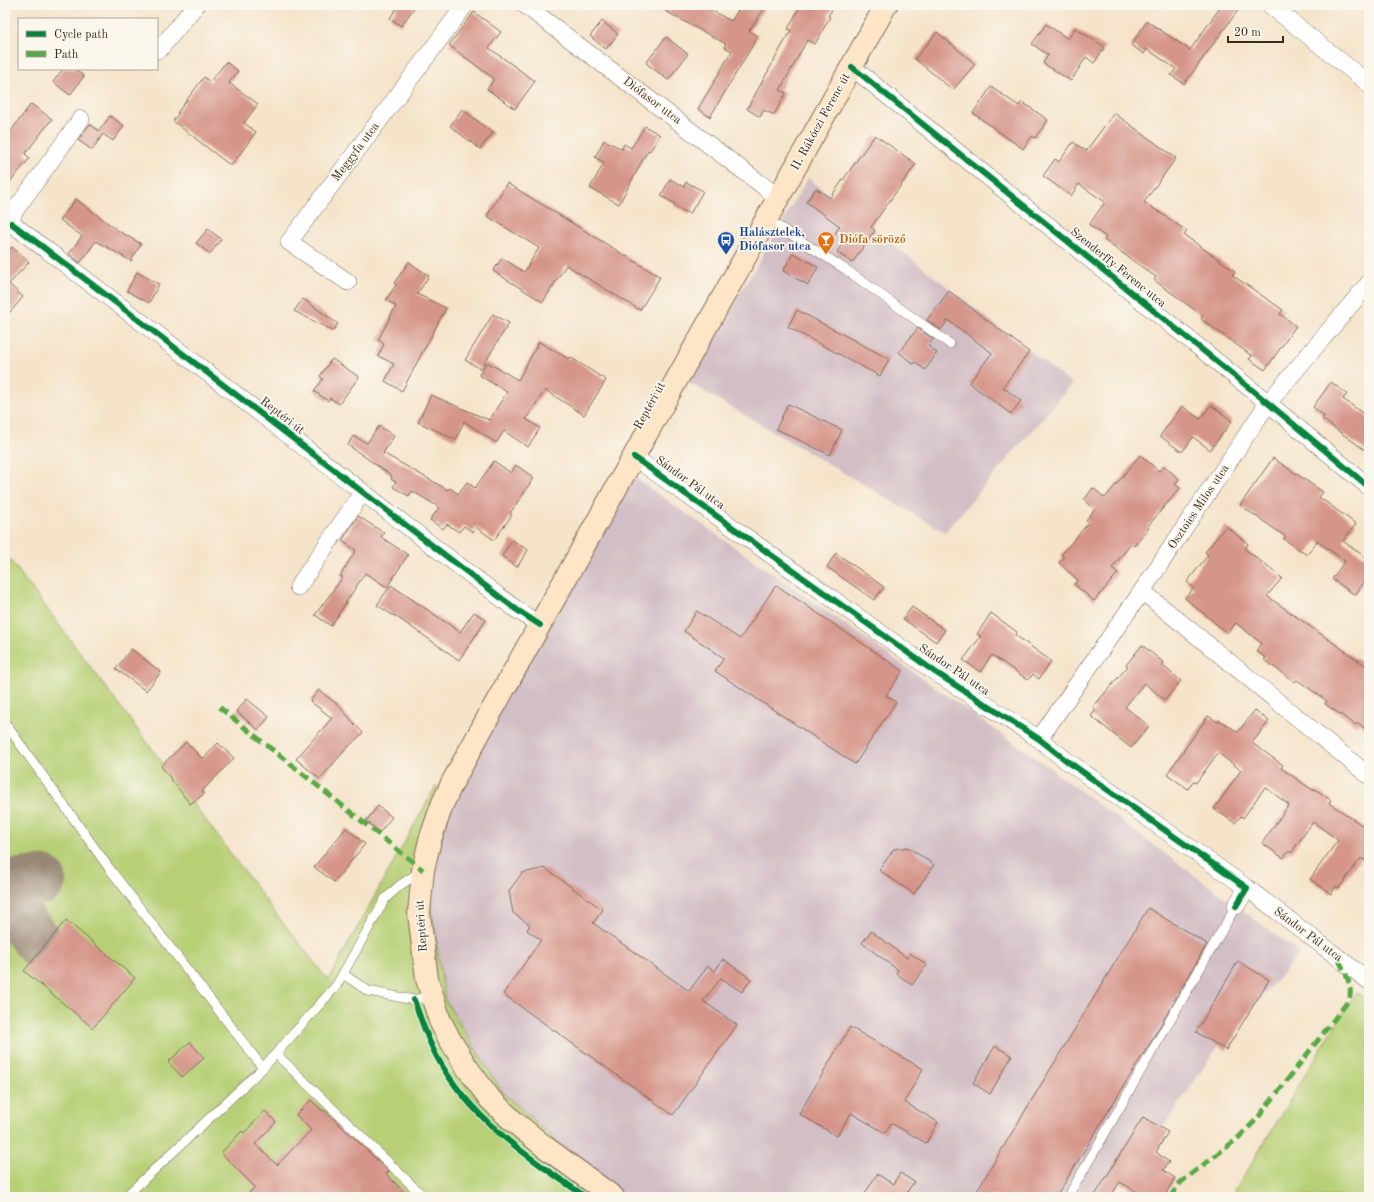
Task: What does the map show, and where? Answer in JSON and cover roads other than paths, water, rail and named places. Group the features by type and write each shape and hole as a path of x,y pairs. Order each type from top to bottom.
{"main road":[{"name":"II. Rákóczi Ferenc út","path":"779,198 886,5"},
{"name":"Reptéri út","path":"606,1192 513,1121 490,1099 466,1066 449,1038 440,1021 427,979 419,913 423,870 442,805 452,783 779,198"}],"street":[{"path":"159,50 196,5"},
{"name":"Meggyfa utca","path":"348,282 289,242 465,5"},
{"name":"Diófasor utca","path":"524,5 779,198"},
{"path":"1270,5 1369,84"},
{"name":"Szenderffy Ferenc utca","path":"852,67 1268,403 1369,487"},
{"path":"8,227 13,213 81,119"},
{"name":"Reptéri út","path":"8,227 160,336 362,493 517,610 540,625"},
{"name":"Osztoics Milos utca","path":"1039,739 1142,592 1268,403 1369,283"},
{"name":"Sándor Pál utca","path":"634,457 935,672 1039,739 1067,761 1247,888 1369,981"},
{"path":"298,587 362,493"},
{"path":"1142,592 1369,776"},
{"path":"1236,906 1247,888"}],"lane":[{"path":"767,219 845,269 950,344"},
{"path":"5,723 109,868 263,1068"},
{"path":"125,1197 263,1068 276,1054 336,986 385,899 399,886 423,870"},
{"path":"1068,1197 1236,906"},
{"path":"343,974 368,991 414,1000 432,995"},
{"path":"276,1054 424,1197"}],"place":[{"name":"Halásztelek, Diófasor utca","path":"726,255"},
{"name":"Diófa söröző","path":"826,255"}]}
